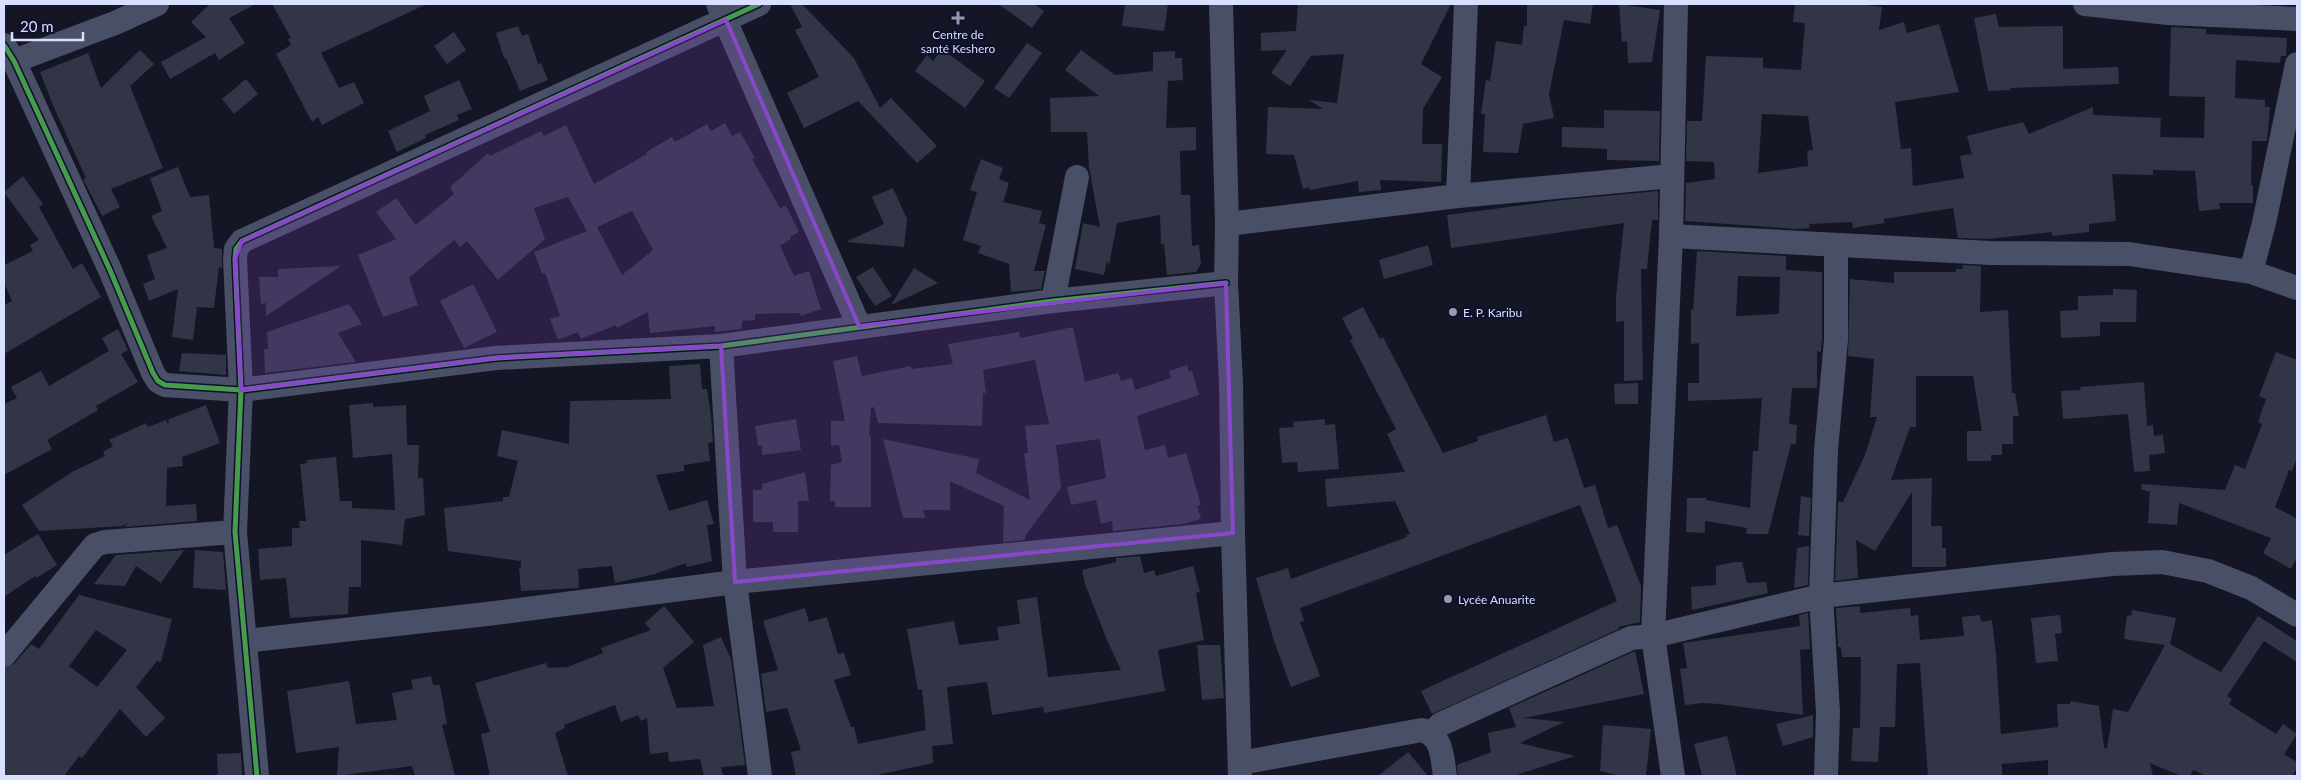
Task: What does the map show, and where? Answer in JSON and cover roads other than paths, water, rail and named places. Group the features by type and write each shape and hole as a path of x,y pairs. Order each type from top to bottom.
{"street":[{"path":"157,4 115,23 9,53 110,270 158,380 165,385 242,390 496,358 721,346 1053,301 1226,283"},
{"path":"257,776 235,532 242,390 236,249 242,241 722,12 759,4"},
{"path":"1221,4 1226,283 1231,383 1240,770 1422,730 1431,733 1438,740 1445,776"},
{"path":"1458,196 1466,4"},
{"path":"1673,776 1653,636 1671,236 1676,4"},
{"path":"2085,4 2168,13 2297,19"},
{"path":"722,12 860,326"},
{"path":"2251,272 2264,223 2297,64"},
{"path":"1226,224 1458,196 1672,176"},
{"path":"1053,301 1077,177"},
{"path":"1671,236 1990,254 2129,254 2251,272 2297,288"},
{"path":"1826,776 1828,712 1821,596 1826,450 1836,340 1836,245"},
{"path":"721,346 735,582 760,776"},
{"path":"4,655 95,545 105,542 235,532"},
{"path":"245,641 487,614 735,582 1233,533"},
{"path":"1431,733 1442,724 1631,638 1653,636 1821,596 2112,564 2162,562 2208,571 2252,588 2297,615"}],"place":[{"name":"Centre de santé Keshero","path":"958,18"},
{"name":"E. P. Karibu","path":"1453,312"},
{"name":"Lycée Anuarite","path":"1448,599"}]}
